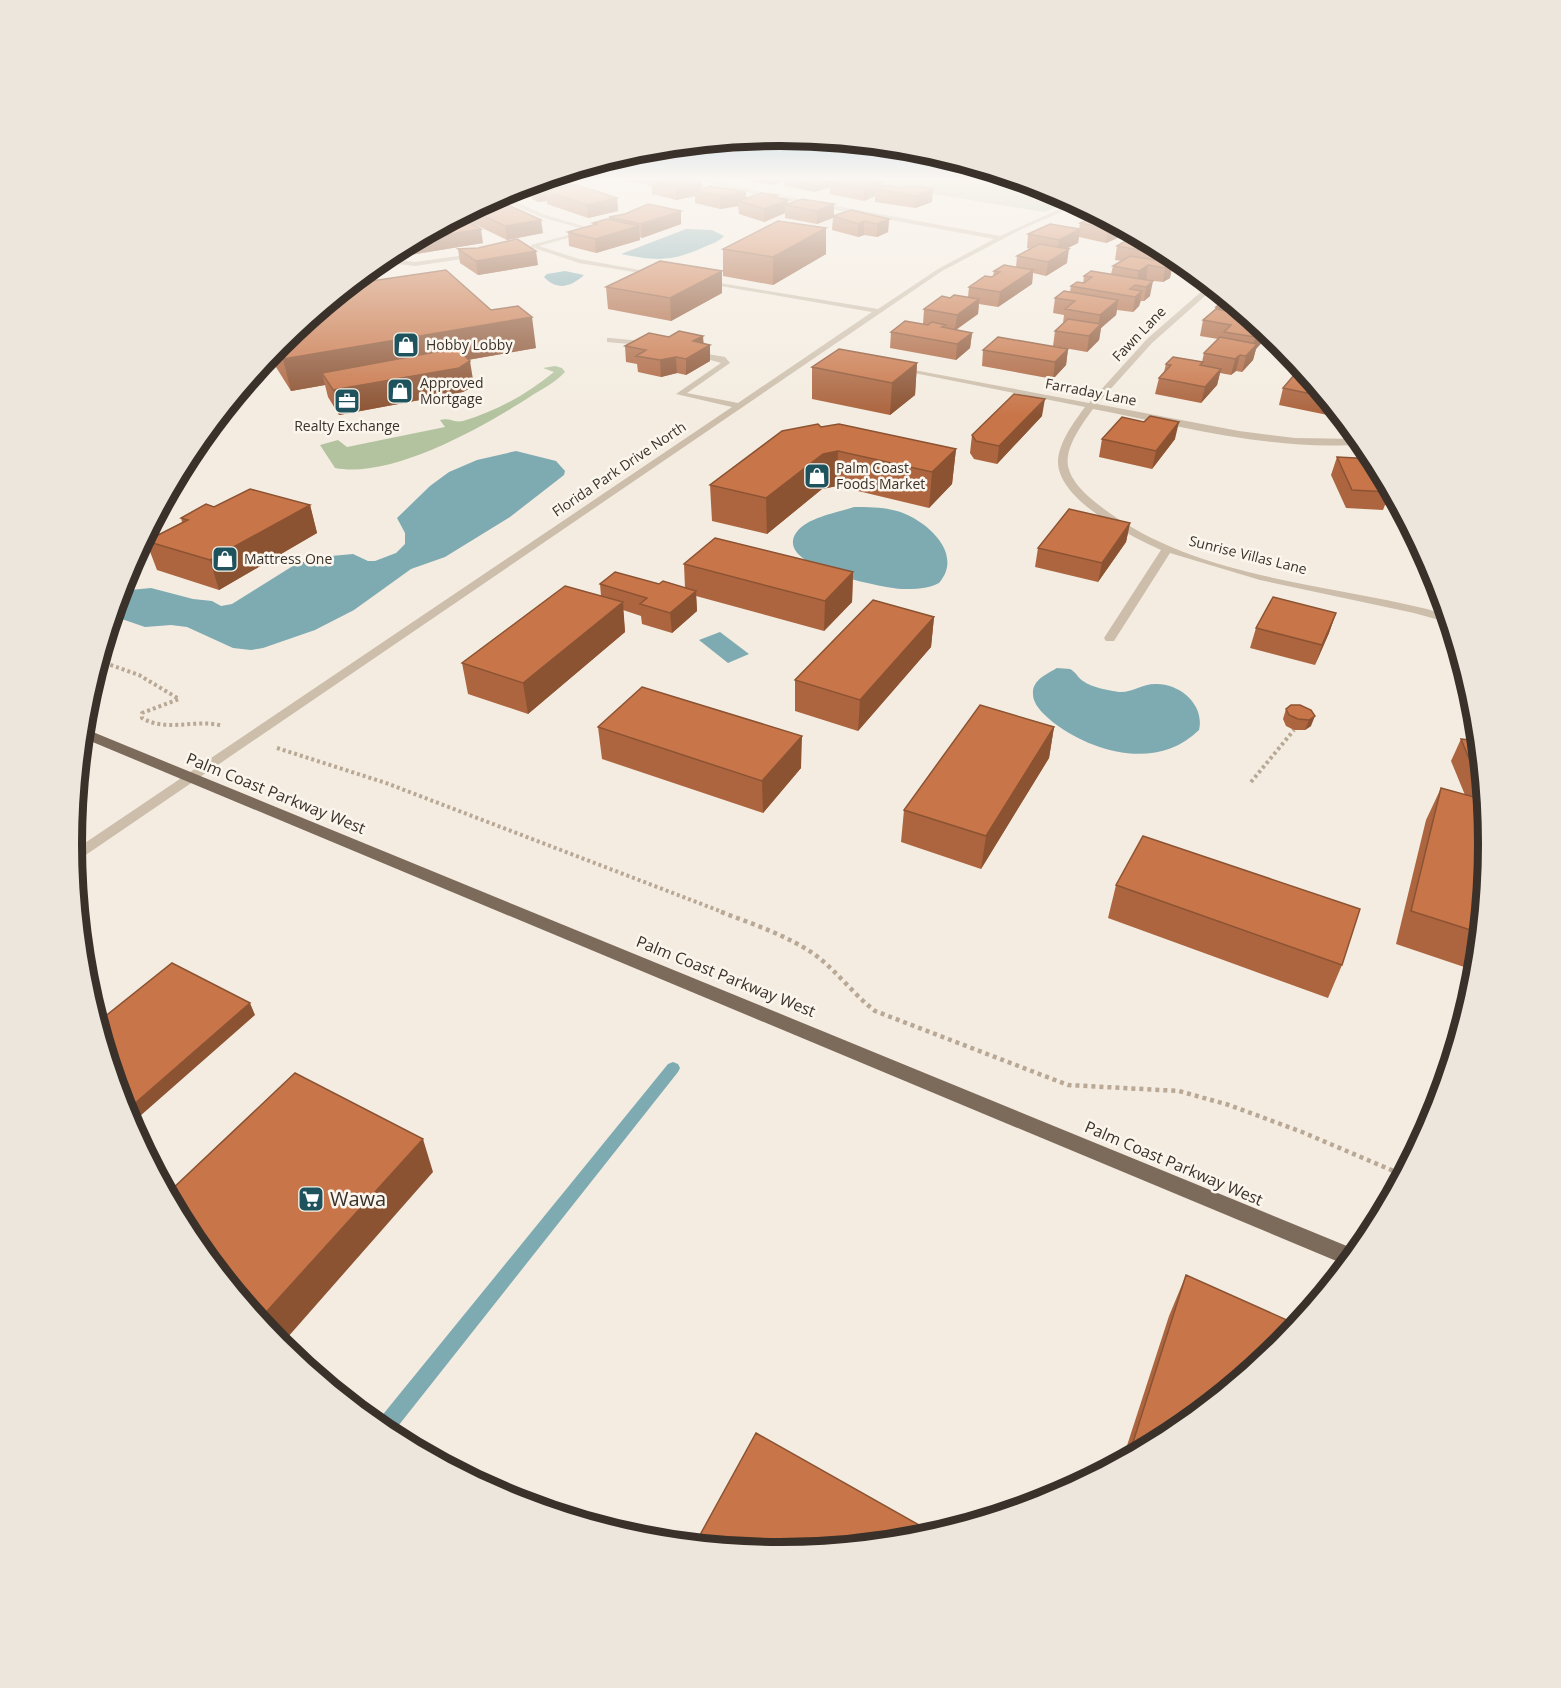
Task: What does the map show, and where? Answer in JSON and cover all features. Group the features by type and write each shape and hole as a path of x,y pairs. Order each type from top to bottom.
{"main road":[{"name":"Palm Coast Parkway West","path":"91,736 189,779 707,989 1345,1255"}],"street":[{"path":"394,263 421,264 462,258"},
{"path":"567,258 670,276"},
{"name":"Florida Park Drive North","path":"82,852 815,353 940,270 963,258"},
{"path":"690,279 878,311"},
{"name":"Fawn Lane","path":"1089,406 1156,334 1206,291"},
{"path":"610,340 660,346"},
{"path":"815,353 826,356"},
{"path":"700,354 722,359 726,363 680,394 738,406"},
{"name":"Farraday Lane","path":"893,368 1259,437 1313,442 1351,442"},
{"name":"Sunrise Villas Lane","path":"1089,406 1076,426 1065,450 1064,469 1068,480 1090,504 1129,531 1167,549 1218,565 1440,618"},
{"path":"1110,638 1167,549"}],"path":[{"path":"106,663 140,675 179,699 146,711 141,716 146,721 168,726 212,721"},
{"path":"1251,782 1294,730"},
{"path":"291,753 396,787 775,933 815,955 858,998 875,1011 1033,1073 1077,1086 1160,1089 1202,1096 1280,1123 1396,1172"}],"green space":[{"path":"555,366 562,368 565,372 549,385 464,435 410,458 383,466 358,469 335,468 320,445 338,440 347,447 445,427 440,420 460,421 476,417 500,407 533,388 554,372 543,368"}],"water":[{"path":"643,258 674,258 663,259"},
{"path":"565,271 584,275 564,286 554,284 544,277 547,274"},
{"path":"516,451 556,461 565,471 564,475 510,517 445,557 411,569 354,610 315,630 251,650 233,648 187,627 171,625 145,627 121,619 131,590 151,588 193,599 212,601 221,606 232,604 296,564 320,557 353,554 368,561 375,561 396,553 405,544 405,533 397,518 430,486 449,472 477,460"},
{"path":"854,507 897,511 919,521 929,529 945,549 946,572 939,583 926,588 912,589 875,585 834,573 800,556 793,545 796,533 801,528 815,519"},
{"path":"720,632 749,654 728,663 699,640"},
{"path":"1057,668 1070,669 1081,680 1091,685 1119,692 1150,684 1173,687 1189,697 1194,704 1200,721 1199,730 1183,742 1165,750 1146,754 1127,753 1088,743 1054,723 1035,703 1033,689 1035,685 1041,678"}],"building":[{"path":"471,258 495,258 476,261"},
{"path":"1026,258 1055,258 1048,262"},
{"path":"1127,258 1164,262 1170,265 1165,268 1148,265 1139,271 1113,266"},
{"path":"660,261 722,271 670,298 606,287"},
{"path":"1004,265 1033,270 1000,292 969,287 985,276 992,277 1000,272 994,271"},
{"path":"446,270 491,310 518,306 532,317 283,359 281,356 287,350 320,319 368,281"},
{"path":"1091,271 1153,281 1146,287 1135,285 1130,289 1142,291 1135,297 1071,286 1077,282 1084,283 1092,277 1084,276"},
{"path":"1064,291 1118,300 1100,315 1065,309 1075,301 1055,298"},
{"path":"954,295 979,299 957,315 924,309 942,296 950,298"},
{"path":"1221,303 1229,309 1216,307"},
{"path":"1216,309 1233,312 1258,335 1255,337 1224,332 1231,325 1203,320"},
{"path":"1068,319 1101,324 1089,336 1055,331"},
{"path":"905,321 928,325 932,322 946,325 942,327 972,333 957,344 891,332"},
{"path":"679,331 703,336 693,341 710,345 686,359 676,357 660,360 636,356 646,350 625,346 649,333 669,337"},
{"path":"998,337 1068,349 1055,362 983,350"},
{"path":"1220,337 1257,344 1246,356 1240,355 1235,359 1204,353"},
{"path":"457,348 470,361 459,368 333,390 322,373"},
{"path":"839,349 917,363 892,383 812,367"},
{"path":"1173,357 1203,362 1200,365 1221,369 1205,387 1159,378 1171,365 1166,364"},
{"path":"1295,373 1314,394 1283,388"},
{"path":"1014,394 1045,399 999,446 976,441 972,435"},
{"path":"1150,416 1179,422 1156,451 1102,439 1122,417 1144,422"},
{"path":"818,424 821,427 839,424 956,449 932,472 838,451 823,454 766,498 710,485 782,431"},
{"path":"1337,457 1362,458 1383,492 1352,490"},
{"path":"250,489 310,505 210,560 151,542 153,538 188,520 181,518 206,504 214,507"},
{"path":"1069,509 1130,523 1102,563 1038,548"},
{"path":"715,538 853,572 825,601 684,564"},
{"path":"615,572 659,584 663,581 696,591 670,613 640,604 647,598 600,584"},
{"path":"565,586 623,602 523,683 462,663"},
{"path":"1273,597 1336,613 1322,645 1256,628"},
{"path":"873,600 934,617 860,700 795,680"},
{"path":"642,687 802,736 762,781 598,727"},
{"path":"980,705 1054,727 986,836 904,810"},
{"path":"1291,705 1300,705 1311,710 1315,716 1309,720 1289,715 1286,709"},
{"path":"1461,739 1471,740 1475,772"},
{"path":"1441,788 1477,798 1477,890 1473,931 1411,911"},
{"path":"1143,836 1360,909 1342,965 1116,885"},
{"path":"172,963 250,1003 134,1105 104,1017"},
{"name":"Wawa","path":"295,1073 423,1139 265,1314 227,1269 200,1232 173,1188"},
{"path":"1186,1275 1289,1321 1241,1369 1205,1398 1132,1446"},
{"path":"756,1433 923,1527 826,1541 735,1541 699,1537"}],"waterway":[{"path":"390,1422 673,1068"}],"place":[{"name":"Hobby Lobby","path":"406,345"},
{"name":"Approved Mortgage","path":"400,391"},
{"name":"Realty Exchange","path":"347,401"},
{"name":"Palm Coast Foods Market","path":"817,476"},
{"name":"Mattress One","path":"225,559"},
{"name":"Wawa","path":"311,1199"}]}
